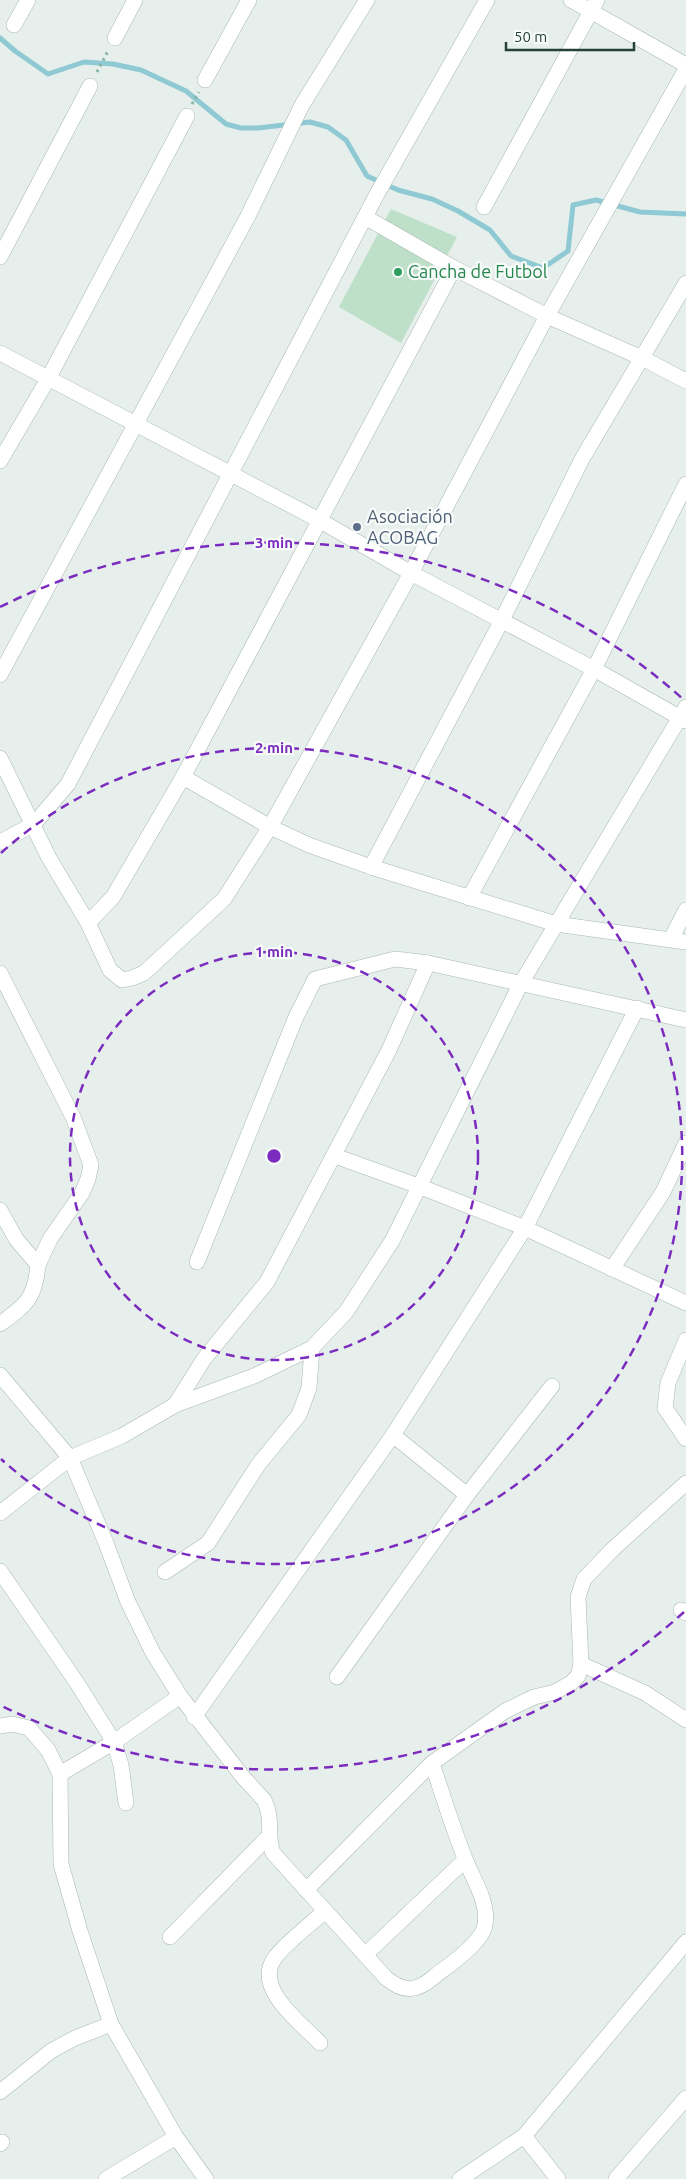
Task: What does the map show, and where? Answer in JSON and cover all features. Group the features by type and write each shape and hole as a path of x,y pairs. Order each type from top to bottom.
{"street":[{"path":"14,25 28,0"},
{"path":"112,42 135,0"},
{"path":"205,80 249,0"},
{"path":"0,675 137,425 247,218 302,105 367,0"},
{"path":"0,842 34,824 68,784 377,194 487,0"},
{"path":"571,0 595,5 686,65"},
{"path":"484,207 595,5"},
{"path":"0,758 49,858 88,923 110,970 122,980 144,973 224,899 270,827 411,573 547,316 686,69"},
{"path":"0,257 91,83"},
{"path":"0,461 48,379 187,116"},
{"path":"365,217 454,268 547,316 642,358 686,381"},
{"path":"88,923 113,897 183,777 454,268"},
{"path":"371,867 502,620 582,459 686,283"},
{"path":"0,353 319,520 411,573 684,715 520,985 392,1241 346,1312 312,1348 254,1376 175,1404 122,1436 70,1458 0,1513"},
{"path":"469,898 594,669 686,484"},
{"path":"183,777 270,827 309,845 371,867 556,924 679,940 686,910"},
{"path":"197,1262 296,1018 315,979 394,959 428,963 520,985 637,1008 686,1020"},
{"path":"175,1404 204,1359 267,1282 335,1156 393,1042 428,963"},
{"path":"0,973 73,1117 90,1165 88,1179 82,1193 58,1226 38,1265 36,1286 25,1305 0,1324"},
{"path":"194,1717 393,1435 525,1228 637,1008"},
{"path":"612,1269 663,1192 686,1143"},
{"path":"335,1156 421,1186 525,1228 686,1303"},
{"path":"0,1210 16,1239 38,1265"},
{"path":"686,1340 668,1383 665,1408 686,1439"},
{"path":"165,1572 208,1543 258,1465 299,1416 309,1388 312,1348"},
{"path":"0,1375 70,1458 106,1543 128,1602 153,1653 194,1717 264,1800 269,1810 270,1845 273,1853 386,1978 399,1989 410,1989 426,1984 477,1942 485,1926 485,1908 465,1860 432,1763"},
{"path":"337,1676 467,1494 552,1386"},
{"path":"393,1435 467,1494"},
{"path":"306,1890 432,1763 505,1711 534,1697 555,1692 571,1683 578,1676 581,1664 578,1598 584,1579 613,1548 686,1483"},
{"path":"0,1571 77,1683 114,1742 121,1765 126,1803"},
{"path":"581,1664 645,1693 686,1720"},
{"path":"60,1774 114,1742 180,1696"},
{"path":"0,1726 12,1724 29,1728 48,1750 60,1774 62,1864 80,1931 111,2024 176,2137 206,2179"},
{"path":"170,1937 270,1835"},
{"path":"366,1954 465,1860"},
{"path":"320,2043 278,1999 268,1982 269,1969 274,1958 325,1910"},
{"path":"460,2179 524,2136 684,1949"},
{"path":"0,2092 51,2051 75,2038 111,2024"},
{"path":"616,2179 686,2098"},
{"path":"524,2136 558,2179"},
{"path":"106,2179 176,2137"}],"path":[{"path":"91,83 112,42"}],"green space":[{"name":"Cancha de Futbol","path":"391,209 457,237 401,343 339,307"}],"waterway":[{"path":"0,38 48,74 84,62 113,64 141,70 186,91 226,124 241,128 258,128 310,122 328,127 346,140 367,176 398,190 432,199 458,211 490,230 511,256 543,268 568,251 573,205 596,200 640,212 686,214"}],"place":[{"name":"Cancha de Futbol","path":"398,272"},
{"name":"Asociación ACOBAG","path":"357,527"}]}
